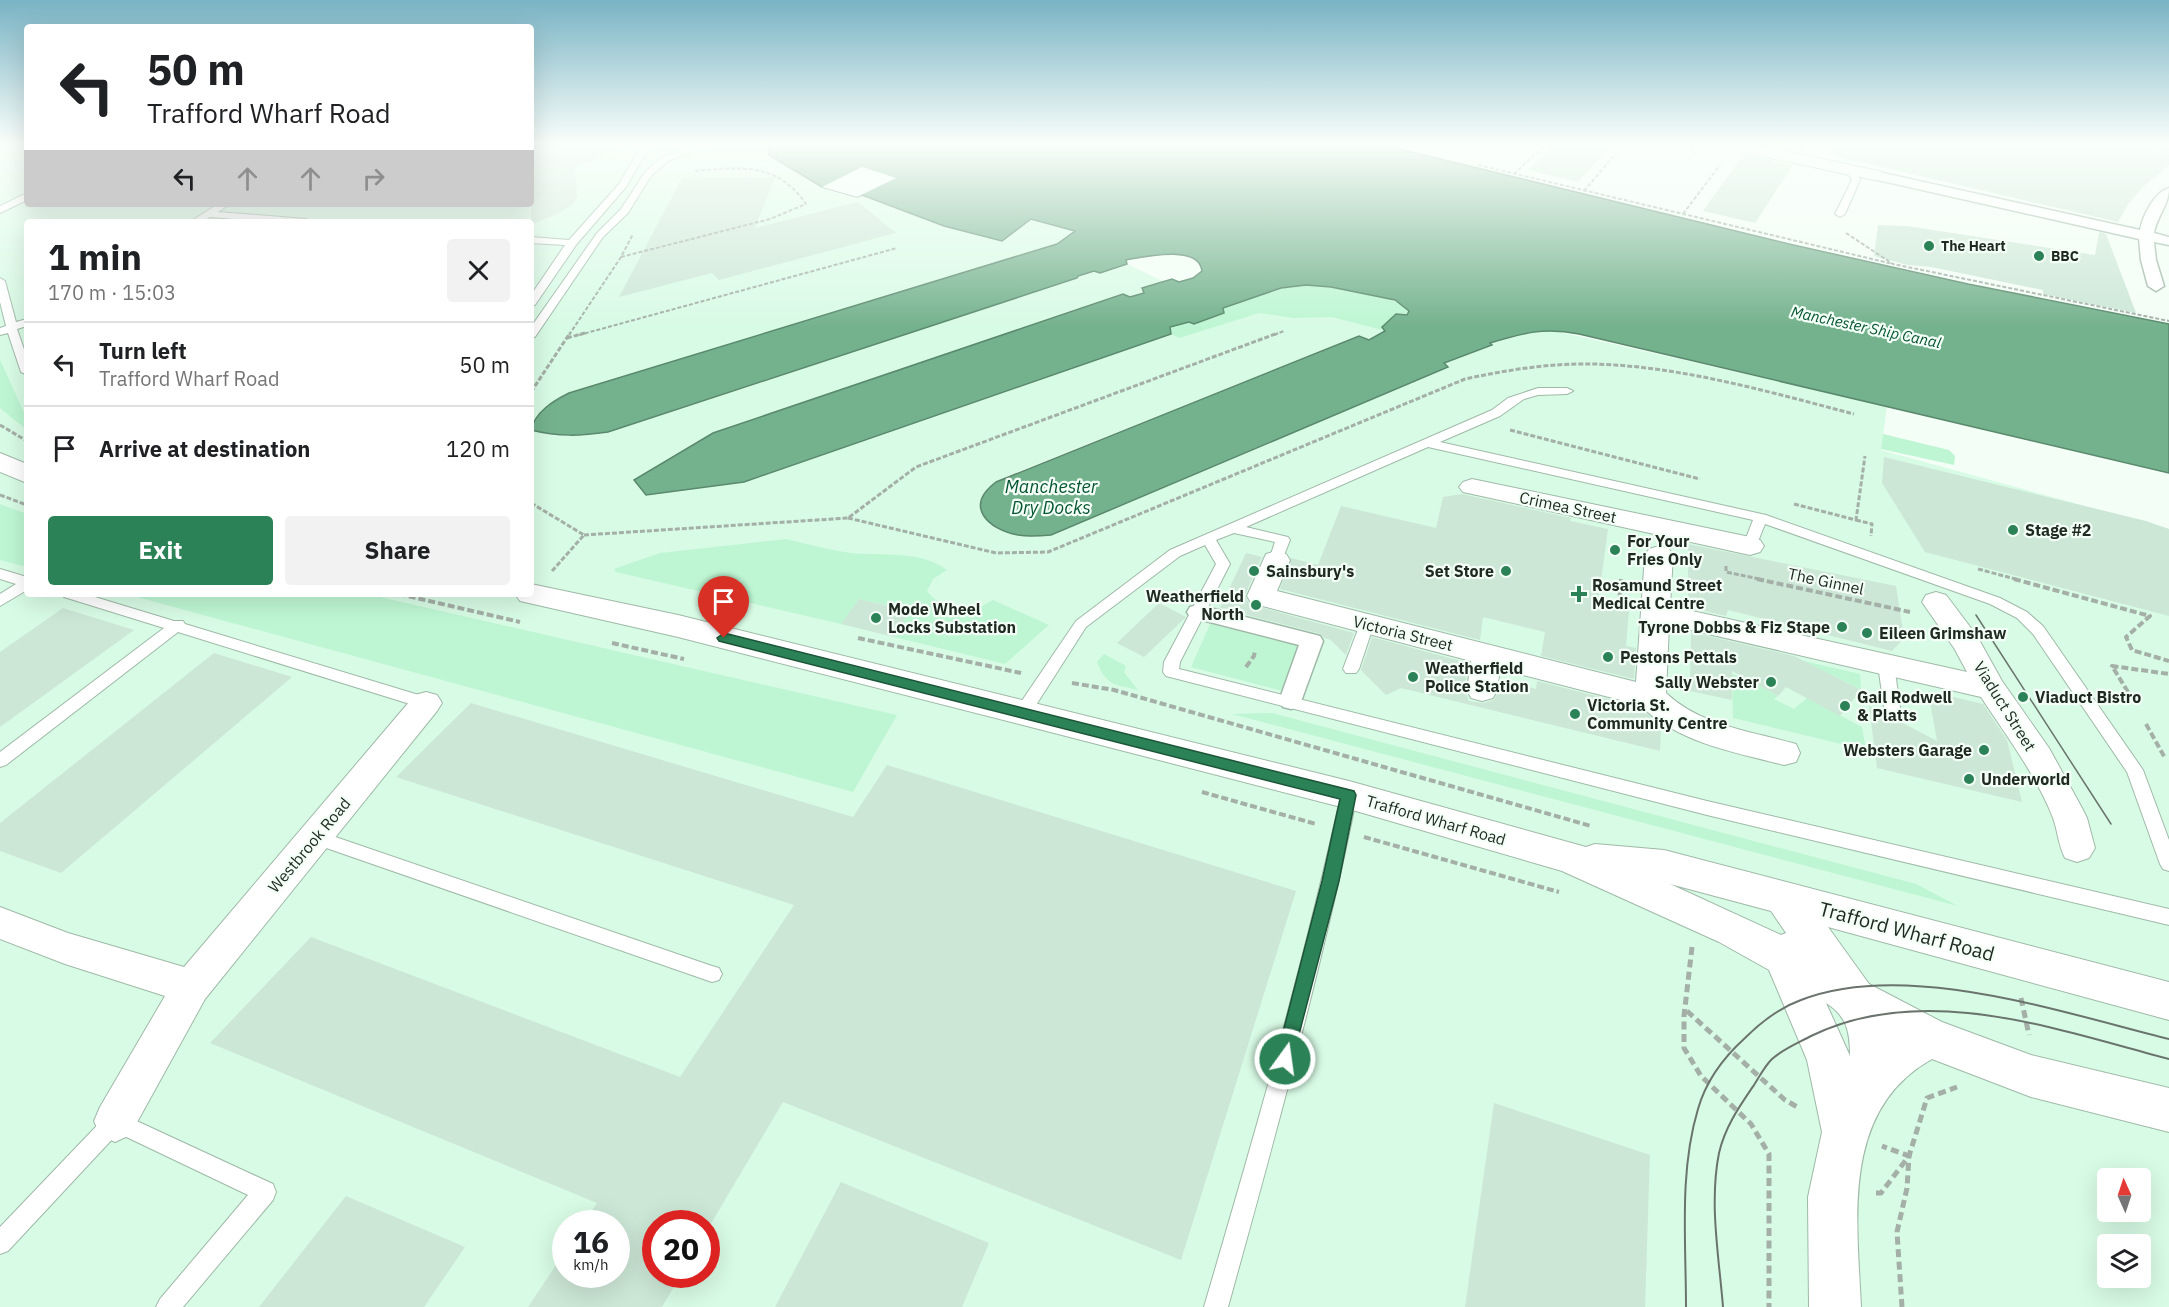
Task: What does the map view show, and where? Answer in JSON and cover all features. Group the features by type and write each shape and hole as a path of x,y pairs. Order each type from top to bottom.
{"street":[{"path":"2005,205 2169,241"},
{"path":"2156,286 2147,257 2145,236 2159,205"},
{"path":"0,461 24,473"},
{"name":"Crimea Street","path":"1472,487 1661,541 1750,546"},
{"path":"1661,541 1650,697 1667,713 1717,736 1784,753"},
{"name":"Victoria Street","path":"1276,560 1261,596 1650,697"},
{"name":"Viaduct Street","path":"1926,597 1966,643 1991,688 2037,757 2070,818 2078,848"},
{"name":"Trafford Wharf Road","path":"531,604 678,626 1349,795 1570,876 1733,930 1795,945 1854,998 1929,1038 2031,1076 2169,1110"},
{"path":"1198,612 1312,641 1291,701"},
{"path":"1655,612 1991,688"},
{"path":"1482,690 1487,653"},
{"name":"Westbrook Road","path":"115,1121 191,987 426,703"},
{"name":"Trafford Wharf Road","path":"1570,876 1664,866 2169,1001"},
{"path":"1784,898 1795,945 1829,1060 1864,1123"},
{"path":"1795,945 1838,926 1872,922"},
{"path":"0,923 65,948 191,987"},
{"path":"1854,998 1871,1032 1872,1055 1864,1123"},
{"path":"1835,1307 1832,1197 1896,1056 1929,1038"}],"lane":[{"path":"534,299 572,243 605,205"},
{"path":"534,331 600,235 629,205"},
{"path":"1840,214 1844,205"},
{"path":"200,219 220,207"},
{"path":"208,214 269,219"},
{"path":"534,240 572,243"},
{"path":"0,280 12,329 24,363"},
{"path":"0,332 24,323"},
{"path":"1023,712 1081,624 1175,553 1496,412 1507,402 1528,393 1567,391"},
{"path":"1427,443 1761,518 1926,597 1995,601 2022,615 2038,630 2135,770 2169,864"},
{"path":"1750,546 1761,518"},
{"path":"1232,528 1283,540 1276,560"},
{"path":"1208,538 1218,550 1223,564 1172,662 1171,672 1707,808 2169,917"},
{"path":"0,574 24,581"},
{"path":"0,601 24,584"},
{"path":"80,597 178,625 426,703"},
{"path":"1351,669 1367,624"},
{"path":"0,761 178,625"},
{"path":"1886,665 1893,714"},
{"path":"1216,1307 1274,1104 1330,881 1349,795"},
{"path":"315,837 712,974"},
{"path":"0,1243 115,1121 265,1192 168,1307"}],"path":[{"path":"621,256 770,219 804,205"},
{"path":"1641,205 1893,264 2169,321"},
{"path":"1682,215 1690,205"},
{"path":"1840,214 1835,225 1893,264"},
{"path":"534,388 621,256 638,226"},
{"path":"567,339 897,248"},
{"path":"848,518 916,467 1284,332"},
{"path":"534,505 584,535 848,518 996,553 1047,552 1465,379 1517,367 1609,364 1715,380 1854,414"},
{"path":"0,425 24,439"},
{"path":"1503,428 1708,481"},
{"path":"1856,520 1865,456"},
{"path":"0,495 24,504"},
{"path":"1787,502 1872,524 1871,540"},
{"path":"439,597 531,604 584,535"},
{"name":"The Ginnel","path":"1718,564 1726,566 1726,572 1926,597"},
{"path":"1973,567 2150,616 2126,637 2127,643 2132,650 2169,661"},
{"path":"1619,604 1621,579"},
{"path":"610,643 691,661"},
{"path":"1241,672 1254,656 1256,646"},
{"path":"2128,692 2112,666 2169,674"},
{"path":"1099,688 1595,827"},
{"path":"2146,724 2164,758"},
{"path":"1195,790 1340,831 1570,876"},
{"path":"1692,944 1683,1046 1696,1070 1751,1123 1763,1138 1769,1154 1769,1307"},
{"path":"2019,990 2031,1044"},
{"path":"1686,1011 1785,1100 1802,1109"},
{"path":"1902,1307 1897,1232 1907,1188 1909,1156 1927,1098 1962,1086"},
{"path":"1864,1123 1909,1156"}],"shaded area":[{"path":"0,205 24,205 24,207 534,207 534,205 888,205 944,226 963,230 1031,219 1075,231 1057,244 534,421 534,219 24,219 24,597 534,597 534,431 550,435 579,436 608,432 1077,278 1077,276 1094,271 1100,273 1127,264 1164,282 1143,288 1145,293 1130,297 1123,294 713,433 634,480 744,482 1171,334 1281,288 1386,331 1369,340 1359,336 1007,476 982,496 980,504 986,520 995,527 1021,536 1036,537 1062,530 1447,367 1444,363 1492,346 1489,344 1524,333 1551,330 1887,406 1881,450 2169,529 2169,1307 0,1307"},
{"path":"1306,285 1375,295 1400,304 1409,310 1407,315 1396,314 1382,327 1386,331 1332,317 1293,318 1259,313 1179,338 1171,334 1170,327 1189,322 1194,324 1223,313 1222,308 1281,288"},
{"path":"0,360 24,412 24,428 0,408"},
{"path":"1883,434 1949,450 1955,456 1954,465 1881,449"},
{"path":"0,504 24,513 24,566 0,560"},
{"path":"786,539 851,553 901,555 925,559 947,570 933,579 927,591 941,602 969,613 993,600 1049,625 1005,664 894,637 909,610 859,599 841,624 616,572 614,569 660,553"},
{"path":"137,597 380,597 897,715 853,792"},
{"path":"1210,624 1298,646 1282,691 1191,667"},
{"path":"1757,650 1860,674 1861,690 1836,677 1831,683"},
{"path":"1104,654 1126,666 1124,672 1138,690 1113,683 1104,676 1097,662"},
{"path":"1732,674 1778,696 1774,699 1794,709 1807,698 1862,727 1866,750 1733,718"},
{"path":"1272,713 1916,884 1958,906 1232,714"}],"water":[{"path":"888,205 1629,205 1968,284 2169,324 2169,473 1579,334 1544,331 1490,343 1492,345 1444,363 1448,367 1051,535 1026,536 1007,532 997,528 983,515 982,500 986,491 996,482 1359,336 1369,340 1385,331 1382,327 1396,314 1407,315 1409,311 1395,300 1331,287 1306,285 1281,288 1223,308 1224,313 1194,324 1189,322 1170,327 1171,334 744,482 646,495 634,480 713,433 1123,294 1130,297 1144,293 1142,288 1172,279 1179,282 1193,278 1202,271 1199,263 1191,257 1169,254 1126,260 1127,264 1100,273 1094,271 1078,276 608,432 570,435 534,431 534,422 541,412 551,403 569,393 1057,244 1075,231 1031,219 1002,241 944,226"}],"building":[{"path":"534,205 571,205 534,224 534,219 531,219 531,207"},
{"path":"668,205 764,205 755,228 846,205 862,205 896,233 719,280 712,273 619,297"},
{"path":"1707,205 1767,205 1755,223 1703,211"},
{"path":"2045,205 2127,205 2118,222"},
{"name":"BBC","path":"1878,225 1907,226 2095,255 2099,232 2106,234 2136,313 2043,294 2043,290 1931,267 1907,265 1874,256"},
{"name":"Stage #2","path":"1884,457 2146,521 2169,529 2169,616 1925,552 1882,483"},
{"path":"1462,494 1571,518 1570,521 1608,529 1598,603 1629,611 1626,646 1636,648 1634,679 1541,656 1545,632 1483,617 1480,640 1280,589 1291,558 1318,565 1341,506 1436,528 1443,497"},
{"path":"1688,544 1896,586 1904,638 1892,651 1728,610 1726,616 1692,608 1692,602 1688,601"},
{"path":"1246,553 1262,557 1245,595 1249,604 1354,633 1346,655 1331,640 1324,638 1321,634 1220,608"},
{"name":"Mode Wheel Locks Substation","path":"859,599 910,611 894,637 841,624"},
{"path":"1159,603 1186,617 1144,657 1117,643"},
{"path":"63,608 134,630 0,727 0,652"},
{"path":"1691,632 1794,656 1861,690 1840,716 1786,687 1778,696 1732,671 1732,700 1690,691"},
{"path":"1372,637 1468,663 1465,690 1469,701 1483,703 1494,700 1499,689 1515,683 1536,689 1537,681 1632,705 1632,708 1644,711 1661,725 1660,751 1401,688 1386,695 1361,670"},
{"path":"214,653 292,677 61,873 0,851 0,823"},
{"path":"1928,691 1983,704 2007,740 2022,802 1877,768 1869,706 1883,713 1887,720 1897,720 1937,741"},
{"path":"471,703 853,817 887,765 1296,891 1181,1260 783,1102 719,1210 642,1210 642,1288 673,1288 662,1307 528,1307 552,1271 552,1288 630,1288 630,1210 592,1210 597,1203 210,1043 311,937 680,1077 794,905 396,777"},
{"path":"1494,1103 1650,1155 1645,1307 1465,1307"},
{"path":"841,1182 989,1243 962,1307 775,1307"},
{"path":"346,1196 465,1247 424,1307 259,1307"}],"tram line":[{"path":"1976,615 2111,824"},
{"path":"1686,1307 1686,1182 1692,1133 1701,1099 1711,1079 1737,1045 1757,1026 1785,1007 1801,1000 1843,989 1888,985 1936,987 2034,1004 2169,1039"},
{"path":"1723,1307 1715,1211 1719,1153 1733,1117 1764,1068 1772,1059 1791,1046 1854,1020 1899,1012 1944,1011 2035,1024 2169,1059"}],"place":[{"name":"The Heart","path":"1929,246"},
{"name":"BBC","path":"2039,256"},
{"name":"Stage #2","path":"2013,530"},
{"name":"For Your Fries Only","path":"1615,550"},
{"name":"Sainsbury's","path":"1254,571"},
{"name":"Set Store","path":"1506,571"},
{"name":"Rosamund Street Medical Centre","path":"1579,594"},
{"name":"Weatherfield North","path":"1256,605"},
{"name":"Mode Wheel Locks Substation","path":"876,618"},
{"name":"Tyrone Dobbs & Fiz Stape","path":"1842,627"},
{"name":"Eileen Grimshaw","path":"1867,633"},
{"name":"Pestons Pettals","path":"1608,657"},
{"name":"Weatherfield Police Station","path":"1413,677"},
{"name":"Sally Webster","path":"1771,682"},
{"name":"Viaduct Bistro","path":"2023,697"},
{"name":"Gail Rodwell & Platts","path":"1845,706"},
{"name":"Victoria St. Community Centre","path":"1575,714"},
{"name":"Websters Garage","path":"1984,750"},
{"name":"Underworld","path":"1969,779"}],"route":[{"path":"724,638 1349,795 1285,1059"}],"water label":[{"name":"Manchester Ship Canal","path":"1866,327"},
{"name":"Manchester Dry Docks","path":"1051,496"}]}
